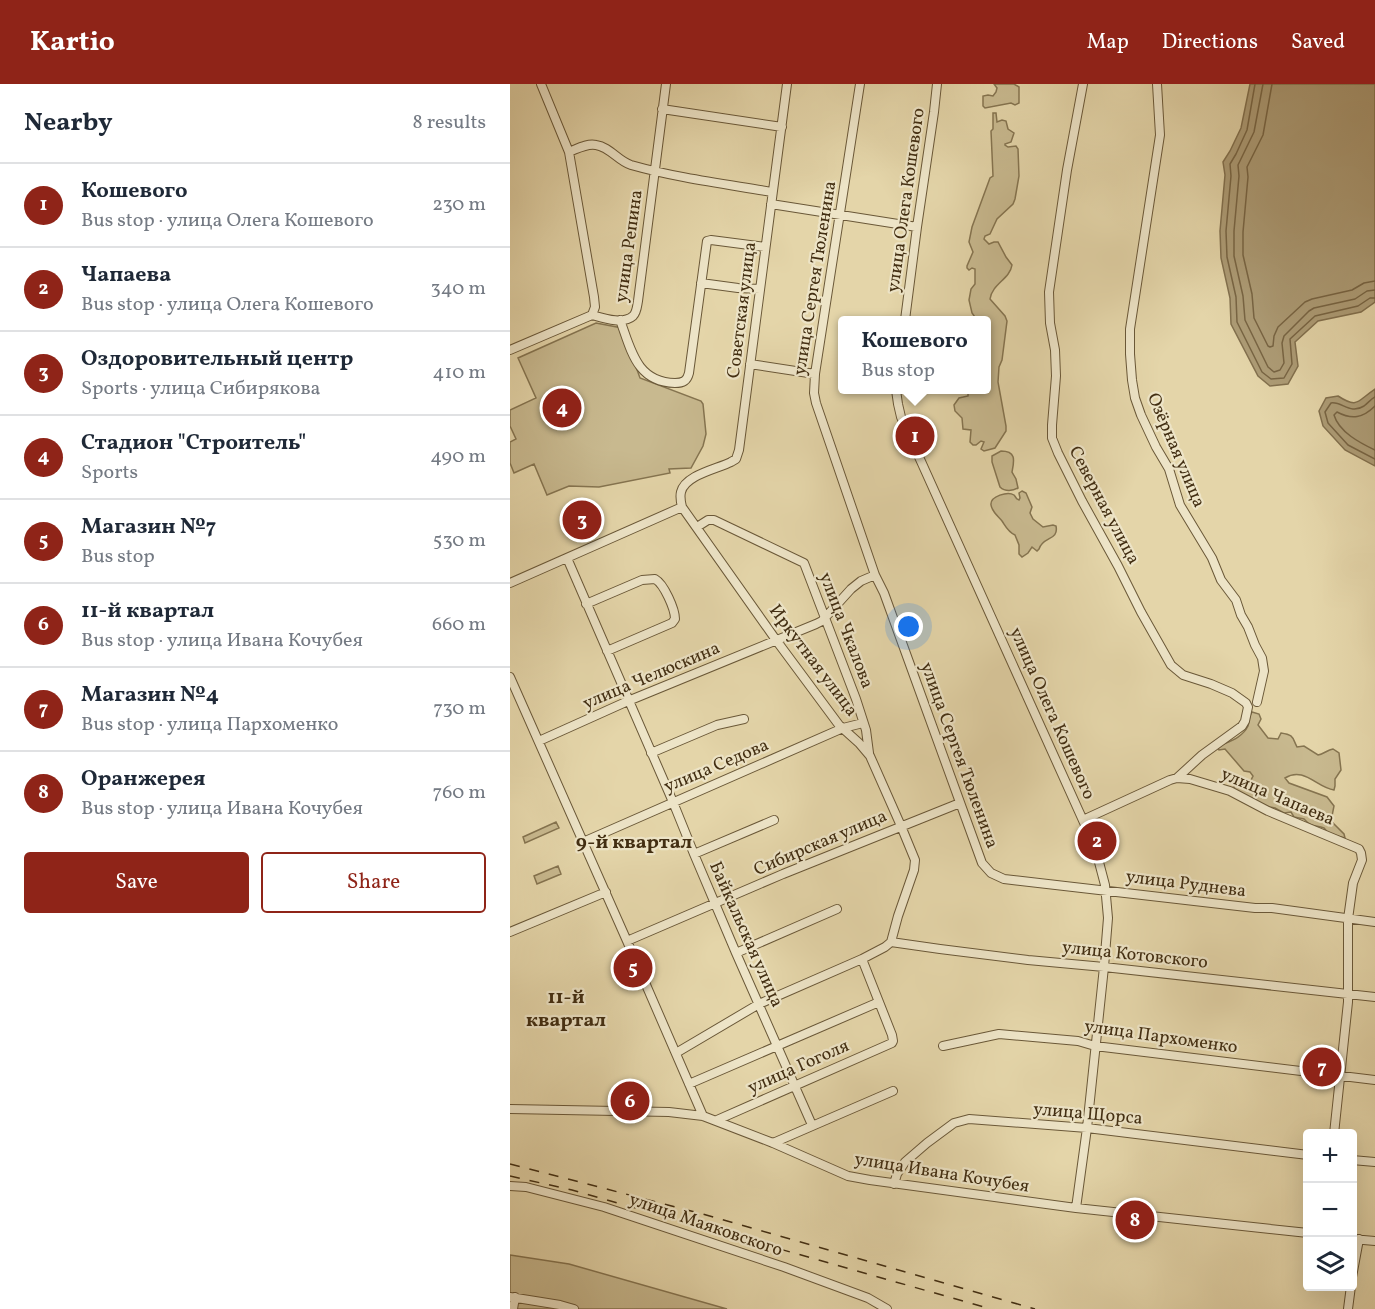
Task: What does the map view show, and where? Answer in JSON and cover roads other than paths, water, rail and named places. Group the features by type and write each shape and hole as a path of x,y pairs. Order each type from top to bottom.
{"street":[{"path":"541,84 569,152 594,297 595,307 592,315"},
{"name":"улица Репина","path":"510,350 592,315 620,320 632,317 636,310 666,84"},
{"name":"Советская улица","path":"682,507 681,492 691,479 736,459 740,444 788,84"},
{"name":"улица Сергея Тюленина","path":"860,84 814,374 814,393 875,575 888,603 982,863 994,875"},
{"name":"улица Олега Кошевого","path":"906,316 937,84"},
{"name":"Северная улица","path":"1083,84 1049,292 1056,376 1052,438 1082,501 1172,665 1183,675 1232,693 1248,706"},
{"name":"Озёрная улица","path":"1157,84 1160,135 1130,329 1130,354 1136,398 1145,425 1169,469 1180,505 1212,558 1221,580 1236,600 1262,658 1264,671 1257,702"},
{"path":"662,109 782,127"},
{"path":"569,152 590,144 599,145 628,164 667,174 772,192"},
{"path":"771,204 917,227"},
{"path":"620,320 640,369 661,380 674,383 683,382 689,373 707,242 709,240 765,247"},
{"path":"701,283 760,289"},
{"path":"750,364 814,374"},
{"name":"улица Олега Кошевого","path":"897,394 901,417 1098,855 1106,890 1108,918 1104,966 1076,1208"},
{"path":"510,583 682,507"},
{"name":"Иркутная улица","path":"682,507 776,640 839,724 870,756 915,860 891,942"},
{"name":"улица Чкалова","path":"697,527 708,520 714,520 802,562 806,567 856,699 870,756"},
{"name":"Байкальская улица","path":"567,558 812,1125"},
{"name":"улица Челюскина","path":"539,741 628,701 816,624 822,621 851,589 861,581 875,575"},
{"path":"586,604 642,580 655,579 661,584 675,614 672,623 607,651"},
{"path":"510,677 514,698 539,741 703,1116"},
{"name":"улица Чапаева","path":"1083,820 1178,778 1202,755 1242,726 1248,706"},
{"path":"651,753 717,725 744,719"},
{"name":"улица Седова","path":"583,842 843,728 863,723"},
{"name":"улица Чапаева","path":"1178,778 1197,780 1230,791 1268,811 1359,849 1361,862 1351,892 1348,919"},
{"name":"Сибирская улица","path":"627,940 960,803"},
{"path":"694,854 774,820"},
{"name":"улица Руднева","path":"994,875 1004,879 1255,908 1272,908 1375,922"},
{"path":"510,932 606,892"},
{"path":"736,953 837,909"},
{"path":"1335,1129 1347,1014 1348,919"},
{"path":"676,1053 759,1004 862,959 891,942"},
{"name":"улица Котовского","path":"891,942 1028,960 1104,966 1375,998"},
{"path":"689,1084 879,1002 862,959"},
{"name":"улица Гоголя","path":"717,1120 888,1046 893,1042 892,1035 879,1002"},
{"name":"улица Пархоменко","path":"943,1046 999,1034 1078,1041 1095,1046 1375,1080"},
{"path":"772,1143 893,1091"},
{"name":"улица Ивана Кочубея","path":"510,1109 669,1112 703,1116 848,1176 1076,1208 1303,1232"},
{"name":"улица Щорса","path":"894,1184 905,1162 948,1126 959,1121 975,1119 1087,1128 1303,1154"},
{"path":"1357,1160 1375,1162"},
{"name":"улица Маяковского","path":"510,1186 526,1187 624,1213 784,1267 868,1299 887,1309"},
{"path":"1357,1239 1375,1241"},
{"path":"1348,1309 1350,1291"},
{"path":"513,1309 512,1297 574,1309"}],"water":[{"path":"1250,84 1375,84 1375,302 1361,312 1318,321 1295,342 1298,366 1288,384 1270,386 1258,376 1231,324 1230,298 1221,258 1220,231 1225,175 1223,162 1241,128"},
{"path":"1375,389 1375,466 1345,450 1323,426 1319,411 1326,398 1338,396 1354,403"}],"railway":[{"path":"510,1164 699,1213 1035,1309"},
{"path":"510,1176 572,1190 991,1309"}],"place":[{"name":"Стадион \"Строитель\"","path":"562,408"},
{"name":"Кошевого","path":"915,436"},
{"name":"Оздоровительный центр","path":"582,520"},
{"name":"Чапаева","path":"1097,841"},
{"name":"Магазин №7","path":"633,968"},
{"name":"Магазин №4","path":"1322,1067"},
{"name":"11-й квартал","path":"630,1101"},
{"name":"Оранжерея","path":"1135,1220"}],"district":[{"name":"9-й квартал","path":"634,841"},
{"name":"11-й квартал","path":"566,1008"}]}
